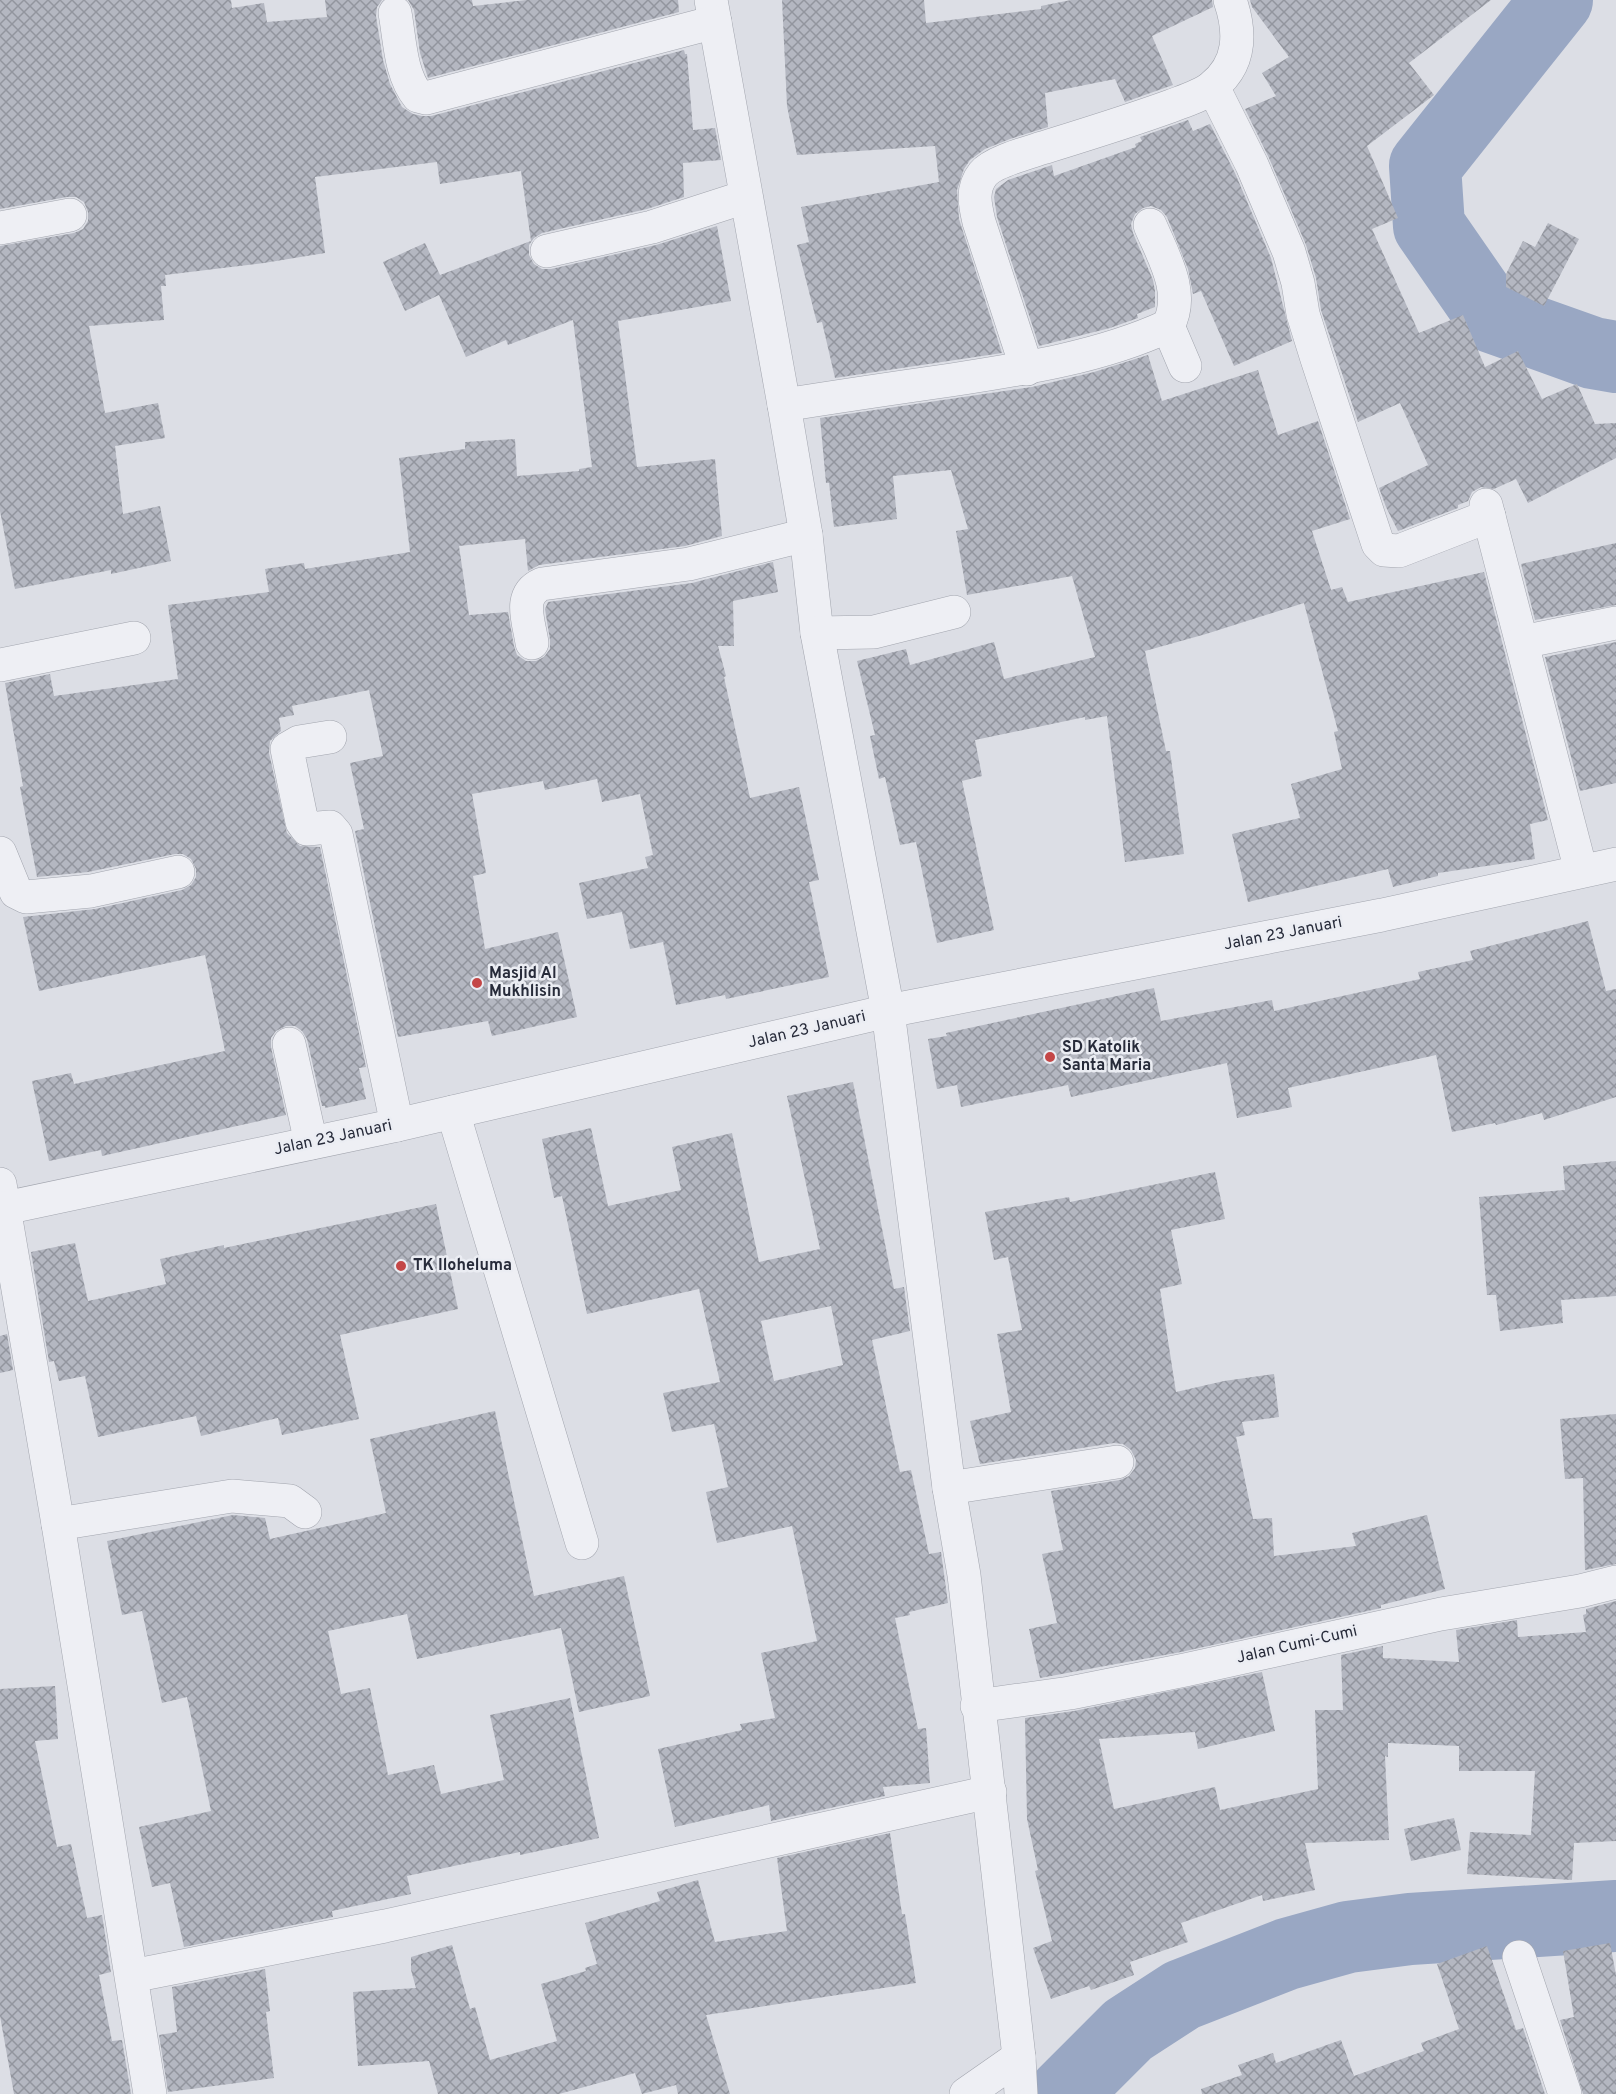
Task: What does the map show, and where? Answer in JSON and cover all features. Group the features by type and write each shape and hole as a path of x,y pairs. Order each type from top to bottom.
{"street":[{"path":"1027,369 974,201 977,183 984,172 1016,157 1142,117 1213,87 1226,73 1235,53 1238,30 1230,0"},
{"path":"395,13 406,75 418,96 426,98 713,11 806,535 817,633 888,1011 949,1488 964,1575 1020,2075 966,2094"},
{"path":"1213,87 1252,165 1289,252 1298,283 1303,314 1378,544 1384,550 1399,551 1488,511 1581,871"},
{"path":"547,251 652,227 746,198"},
{"path":"0,228 70,215"},
{"path":"784,405 1027,369 1077,357 1168,326 1173,316 1175,293 1172,276 1150,225"},
{"path":"1168,326 1185,366"},
{"path":"532,643 526,601 530,591 542,584 689,564 806,535"},
{"path":"817,633 874,632 954,612"},
{"path":"1522,642 1616,623"},
{"path":"0,665 135,638"},
{"path":"330,737 299,742 287,749 302,822 307,829 330,827 336,834 397,1125"},
{"path":"0,853 16,892 26,897 91,891 178,872"},
{"name":"Jalan 23 Januari","path":"1,1201 311,1143 888,1011 1382,915 1616,864"},
{"path":"289,1044 311,1143"},
{"path":"453,1112 582,1543"},
{"path":"1,1201 58,1524 150,2094"},
{"path":"949,1488 1117,1462"},
{"path":"58,1524 232,1496 290,1501 305,1512"},
{"name":"Jalan Cumi-Cumi","path":"977,1706 1080,1691 1441,1614 1580,1591 1616,1582"},
{"path":"132,1976 385,1926 990,1792"},
{"path":"1518,1957 1565,2094"}],"building":[{"path":"0,0 231,0 232,8 264,3 267,22 327,17 325,0 382,0 377,7 376,16 383,60 390,84 402,107 413,114 422,116 431,116 684,50 687,54 693,130 715,128 721,160 683,163 684,197 647,209 542,233 529,245 529,255 534,264 542,269 551,269 656,245 717,226 731,301 618,321 637,467 715,459 722,536 685,546 539,565 528,571 525,539 459,546 469,615 508,612 517,655 526,661 536,661 544,657 550,649 545,609 548,602 692,583 773,562 778,592 733,601 734,646 718,646 750,798 799,787 819,880 809,882 829,977 726,999 725,995 676,1005 663,942 630,949 622,912 587,919 579,883 648,868 645,857 653,855 640,794 602,802 597,779 545,790 543,781 472,794 486,873 473,876 485,949 558,932 577,1017 492,1036 488,1021 398,1037 355,831 364,829 350,763 383,756 369,690 292,706 294,715 279,718 281,731 270,741 269,753 287,833 300,846 320,847 366,1067 359,1068 366,1099 325,1108 322,1106 307,1039 295,1026 286,1026 276,1031 271,1038 271,1047 286,1115 102,1156 101,1150 49,1161 32,1081 71,1073 74,1084 225,1051 205,955 39,991 23,917 95,909 182,890 191,885 196,877 196,869 191,859 183,854 175,854 88,872 37,877 20,787 23,786 5,683 50,674 54,696 178,679 168,605 269,592 265,569 304,563 305,569 410,552 399,458 465,449 465,442 515,439 517,476 579,471 579,469 592,467 573,320 508,345 506,340 466,357 439,295 405,311 383,262 425,243 440,275 531,241 521,171 440,184 437,162 315,177 325,253 165,275 166,286 161,286 164,320 89,326 105,413 158,403 165,438 115,446 123,514 160,506 171,561 111,574 111,570 15,589 0,511 0,246 74,233 83,229 88,221 88,212 84,202 76,197 0,209"},
{"path":"408,0 472,0 473,6 527,0 678,0 679,12 428,78 420,53 414,10"},
{"path":"782,0 924,0 926,23 1041,9 1041,6 1071,0 1212,0 1213,7 1152,36 1173,85 1125,102 1115,79 1045,93 1048,127 985,149 970,160 964,169 957,190 959,219 1002,353 835,378 822,322 817,323 797,245 809,242 801,207 939,182 935,146 797,155 787,106"},
{"path":"1250,0 1491,0 1409,63 1434,95 1367,146 1398,218 1372,229 1419,333 1463,315 1485,367 1518,351 1542,399 1577,384 1595,424 1616,423 1616,458 1528,503 1516,479 1494,489 1481,487 1472,492 1468,501 1458,505 1458,508 1398,531 1379,488 1428,465 1400,403 1358,422 1321,310 1316,278 1306,245 1269,158 1245,109 1276,96 1262,73 1289,57 1252,7"},
{"path":"1188,120 1193,131 1210,124 1235,173 1271,258 1292,341 1234,366 1201,291 1193,294 1188,269 1167,217 1161,210 1151,206 1135,214 1131,224 1153,280 1155,307 1137,314 1138,318 1110,328 1039,346 997,217 994,197 996,189 1008,180 1052,165 1054,176 1136,147 1135,144 1142,141 1140,137"},
{"path":"1548,223 1579,239 1544,306 1506,287 1506,274 1523,241 1535,247"},
{"path":"1148,355 1162,401 1258,370 1278,435 1318,421 1350,519 1312,531 1331,590 1342,587 1348,602 1484,572 1548,820 1530,824 1535,859 1438,873 1438,876 1393,887 1388,869 1248,902 1232,834 1300,818 1291,784 1342,769 1334,732 1338,731 1304,603 1145,651 1166,751 1170,751 1184,854 1125,862 1107,716 1085,720 1085,717 975,740 982,776 962,781 994,930 937,943 916,842 900,845 885,777 879,779 870,736 875,735 857,661 906,649 910,665 994,642 1004,679 1095,657 1072,576 967,595 956,531 968,529 951,470 893,476 897,519 834,527 829,483 826,483 820,418 1032,387 1094,372"},
{"path":"1616,543 1616,605 1535,620 1521,564"},
{"path":"1616,642 1616,783 1580,791 1545,657"},
{"path":"1588,921 1606,991 1616,989 1616,1097 1544,1120 1542,1113 1496,1125 1495,1123 1452,1132 1436,1055 1288,1088 1292,1107 1237,1118 1227,1063 1071,1097 1068,1085 961,1107 957,1085 937,1089 928,1039 947,1036 946,1033 1154,988 1161,1021 1272,1000 1274,1011 1420,979 1418,972 1473,960 1470,951"},
{"path":"853,1082 894,1289 904,1287 910,1331 872,1340 900,1472 911,1470 929,1554 941,1552 948,1603 909,1612 910,1615 895,1618 918,1729 926,1728 930,1783 883,1787 885,1796 771,1821 769,1805 675,1827 658,1749 742,1730 740,1724 775,1718 761,1653 817,1641 792,1526 717,1543 706,1492 728,1487 714,1424 672,1432 663,1393 720,1382 699,1289 587,1314 562,1196 554,1198 542,1139 591,1128 608,1206 681,1190 672,1147 732,1133 759,1262 820,1249 787,1096","holes":["831,1306 843,1365 774,1381 761,1321"]},
{"path":"1616,1161 1616,1296 1561,1300 1563,1323 1500,1331 1496,1295 1487,1295 1479,1197 1565,1190 1563,1166"},
{"path":"1215,1172 1225,1219 1171,1230 1182,1284 1160,1289 1176,1392 1224,1381 1274,1374 1279,1417 1242,1422 1245,1435 1236,1437 1253,1519 1272,1518 1274,1556 1356,1546 1352,1533 1427,1515 1445,1589 1381,1605 1381,1608 1181,1652 1040,1678 1029,1629 1057,1623 1042,1554 1063,1550 1051,1491 1120,1480 1129,1476 1135,1468 1136,1460 1131,1450 1123,1444 1114,1443 980,1464 970,1421 1011,1412 997,1334 1022,1330 1008,1257 994,1260 985,1212 1069,1197 1070,1202"},
{"path":"436,1204 458,1309 340,1335 359,1419 282,1435 278,1418 201,1436 196,1416 98,1437 85,1376 59,1381 54,1361 49,1362 31,1252 75,1243 88,1301 166,1284 160,1259"},
{"path":"7,1334 13,1370 0,1373 0,1336"},
{"path":"495,1411 534,1596 624,1576 650,1696 579,1712 561,1628 417,1659 407,1614 328,1631 341,1694 370,1688 388,1775 434,1765 441,1794 504,1780 490,1715 570,1698 599,1838 407,1876 411,1894 332,1911 333,1917 184,1947 170,1883 152,1887 139,1827 211,1811 187,1697 162,1703 142,1611 122,1615 107,1541 233,1515 265,1518 270,1539 386,1513 370,1439"},
{"path":"1616,1414 1616,1564 1585,1570 1583,1478 1565,1479 1560,1419"},
{"path":"1616,1601 1616,1841 1574,1843 1572,1880 1467,1874 1470,1832 1531,1835 1535,1771 1459,1771 1459,1746 1388,1743 1388,1757 1385,1756 1389,1840 1305,1843 1315,1890 1263,1901 1262,1895 1181,1923 1188,1942 1130,1962 1134,1975 1091,1990 1089,1986 1051,1999 1033,1948 1052,1941 1035,1871 1038,1870 1027,1819 1025,1718 1074,1711 1262,1672 1275,1731 1198,1749 1195,1732 1099,1739 1114,1809 1215,1787 1220,1810 1318,1789 1315,1710 1343,1710 1341,1655 1383,1646 1383,1658 1459,1662 1456,1630 1517,1620 1518,1637 1586,1632 1583,1615 1586,1614 1586,1609"},
{"path":"55,1686 58,1739 35,1741 57,1847 71,1844 87,1918 102,1915 111,1972 99,1975 112,2041 122,2040 131,2094 14,2094 0,2016 0,1689"},
{"path":"1454,1818 1461,1850 1411,1861 1404,1829"},
{"path":"890,1833 902,1914 905,1914 916,1983 706,2015 730,2094 678,2094 676,2085 642,2094 635,2073 559,2094 438,2094 429,2061 358,2066 353,1992 416,1988 411,1970 411,1957 452,1945 470,2009 475,2007 490,2060 557,2041 541,1984 586,1971 585,1968 597,1964 585,1923 660,1901 657,1892 698,1880 715,1942 787,1931 777,1858"},
{"path":"1610,1943 1616,1975 1616,2094 1583,2094 1560,2020 1574,2017 1563,1951"},
{"path":"1487,1946 1516,2030 1523,2028 1545,2094 1202,2094 1201,2089 1242,2075 1238,2065 1273,2053 1276,2063 1341,2040 1354,2076 1424,2051 1421,2043 1459,2029 1437,1964"},
{"path":"265,1969 270,2011 266,2012 274,2078 168,2092 159,2035 177,2032 172,1987"}],"waterway":[{"path":"1557,0 1425,166 1429,226 1492,317 1593,353 1616,357"},
{"path":"1064,2094 1128,2030 1182,1995 1287,1954 1348,1937 1410,1929 1616,1916"}],"place":[{"name":"Masjid Al Mukhlisin","path":"477,983"},
{"name":"SD Katolik Santa Maria","path":"1050,1057"},
{"name":"TK Iloheluma","path":"401,1266"}]}
